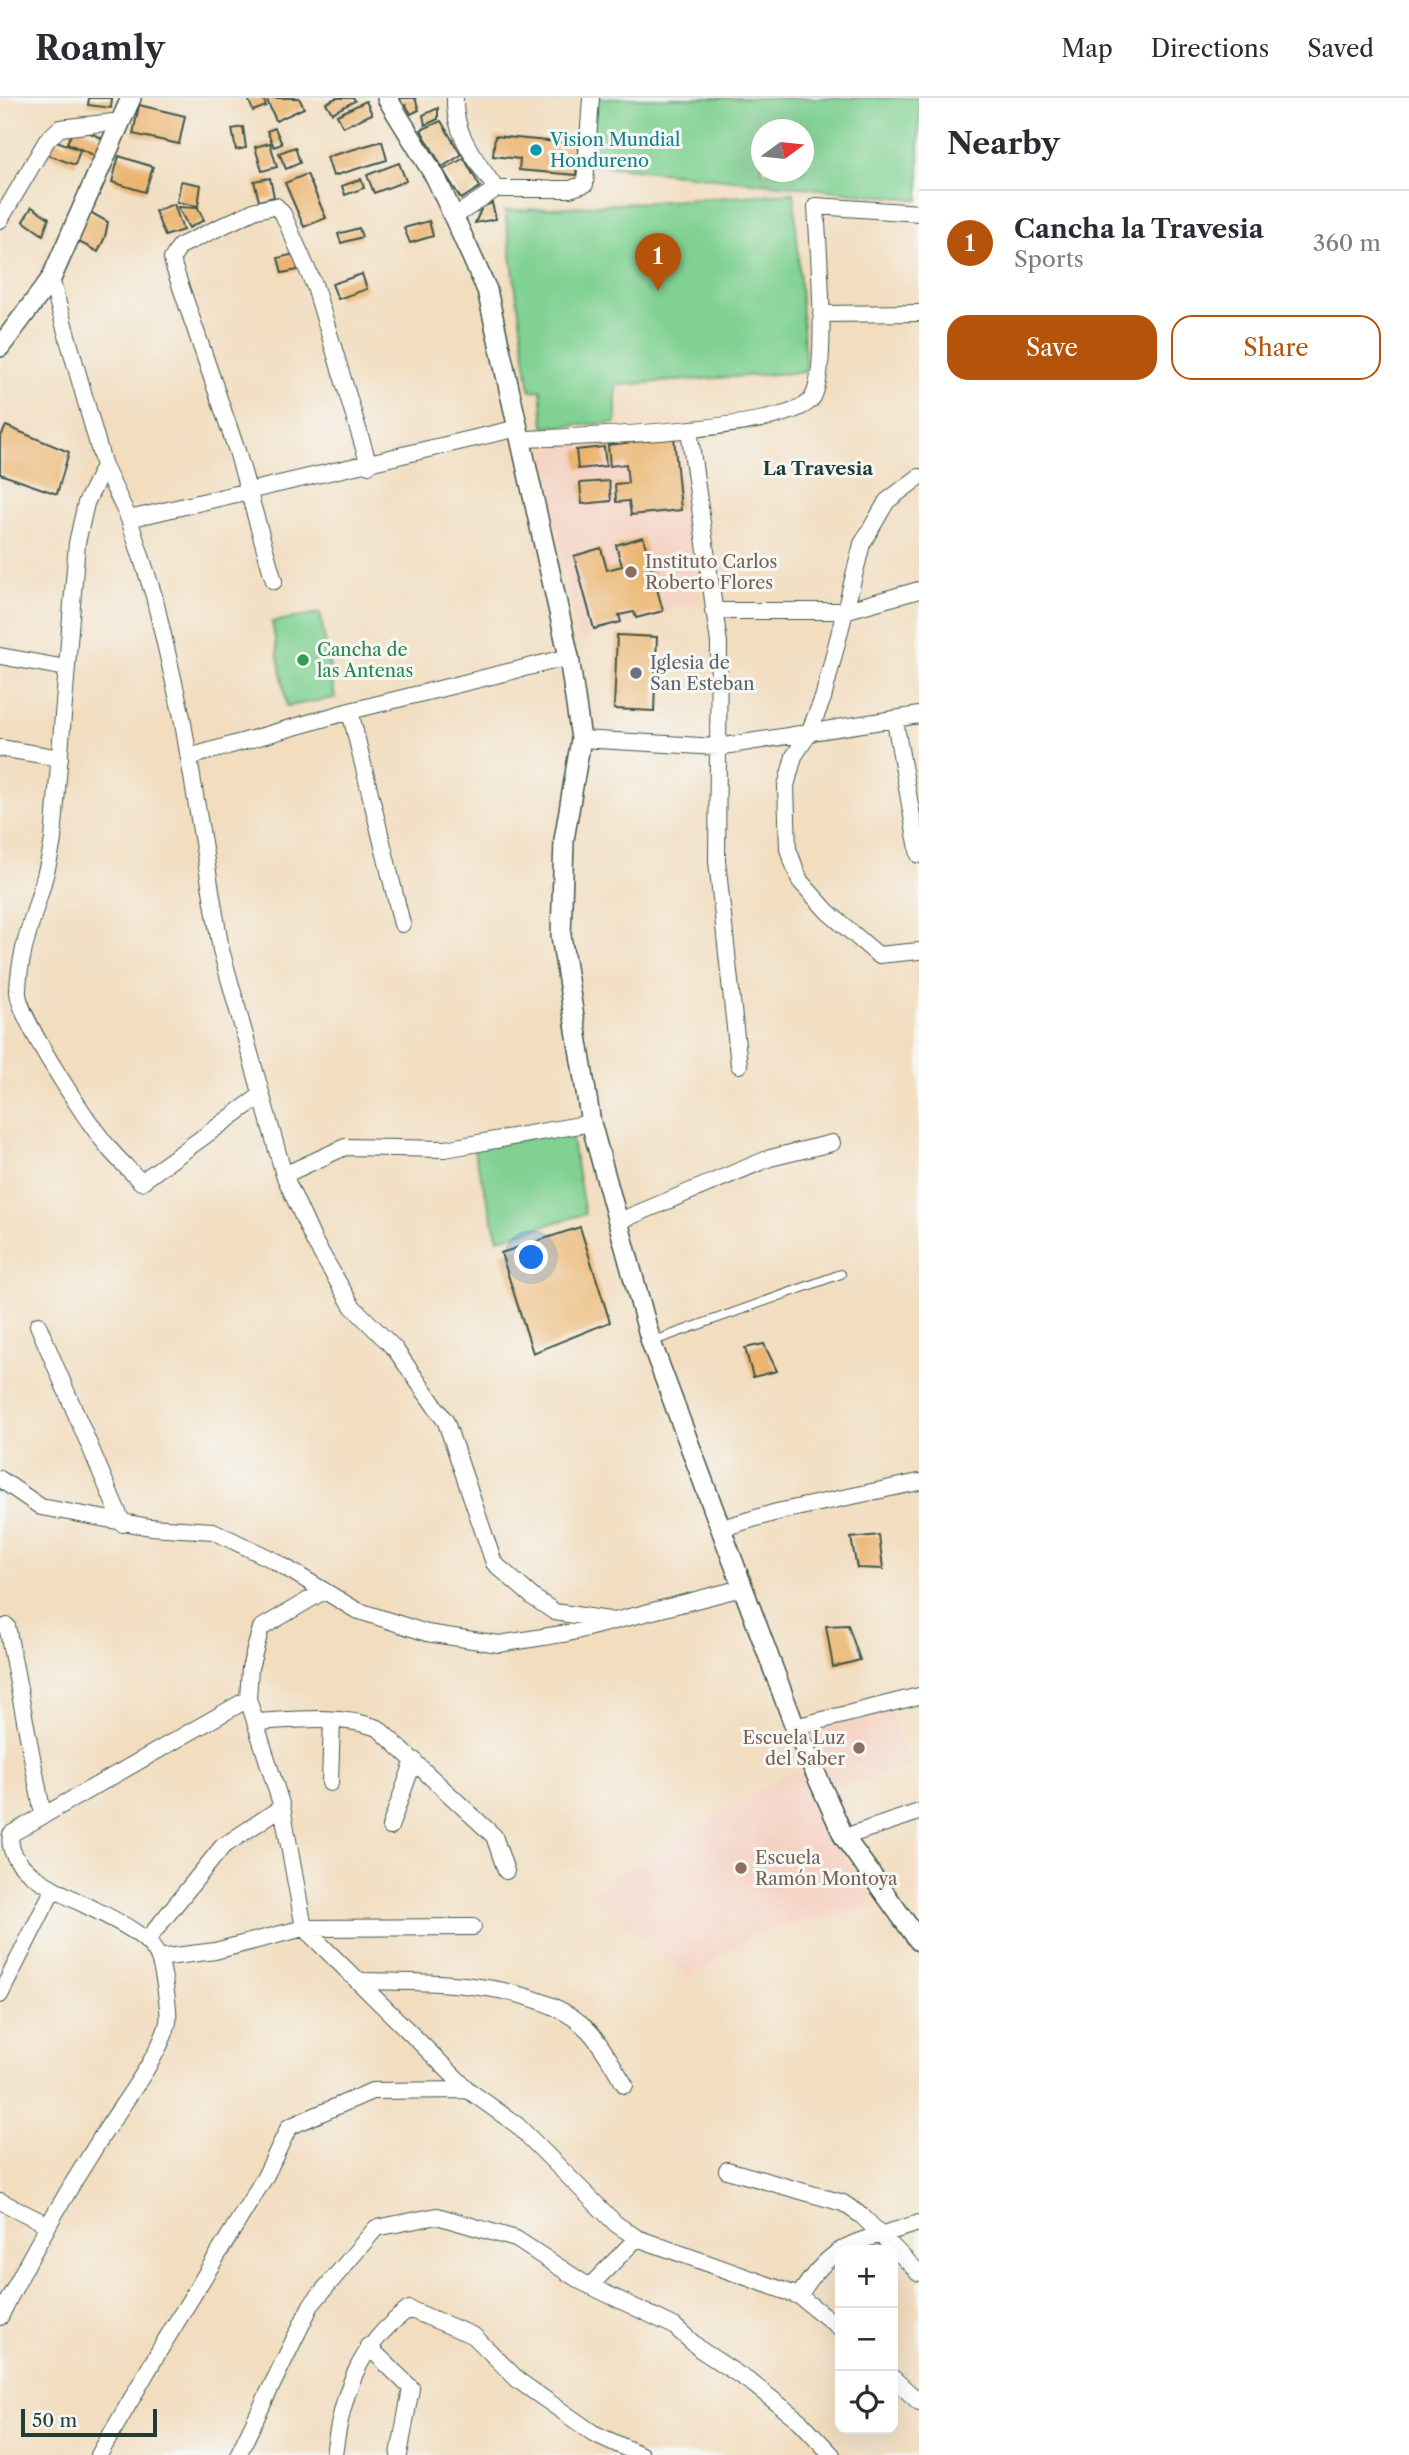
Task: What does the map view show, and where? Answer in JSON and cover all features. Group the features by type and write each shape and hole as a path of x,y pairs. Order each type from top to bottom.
{"street":[{"path":"0,347 51,279 131,98"},
{"path":"387,98 436,178 487,290 569,657 581,739 564,840 562,936 570,1005 591,1123 651,1342 795,1727 844,1838 919,1941"},
{"path":"455,98 455,117 460,136 496,190"},
{"path":"455,216 496,190 570,189 585,184 591,98"},
{"path":"0,220 47,140 60,128 121,121"},
{"path":"274,581 250,492 172,259 180,247 270,205 276,206 283,214 315,287 369,465"},
{"path":"129,519 519,434 689,430 792,413 812,400 819,382 821,314 816,206 919,213"},
{"path":"51,279 104,466 129,519 154,596 189,757 221,950 284,1175 314,1241 352,1306 395,1349 446,1422 494,1563 534,1598 555,1612 609,1620"},
{"path":"821,314 919,313"},
{"path":"689,430 719,643 717,861 739,1065"},
{"path":"104,466 86,503 77,543 48,871 29,930 17,992 30,1028 107,1146 141,1182 260,1096"},
{"path":"919,477 887,501 862,544 823,698 808,735 794,756 786,786 788,849 800,881 828,912 878,955 919,951"},
{"path":"713,611 844,611 919,590"},
{"path":"0,656 66,668"},
{"path":"189,757 350,711 569,657"},
{"path":"350,711 402,924"},
{"path":"581,739 718,747 808,735 919,715"},
{"path":"895,721 919,855"},
{"path":"0,748 60,758"},
{"path":"284,1175 345,1147 445,1149 591,1123"},
{"path":"617,1222 771,1158 832,1143"},
{"path":"38,1325 123,1524"},
{"path":"0,1479 41,1507 123,1524 213,1531 273,1560 356,1611 427,1633 499,1644 568,1633 609,1620 742,1588"},
{"path":"722,1528 778,1512 919,1482"},
{"path":"324,1591 261,1628 250,1668 248,1699 282,1808 304,1928 361,1981 468,2090 517,2125 616,2224 637,2238 799,2296 835,2324"},
{"path":"7,1626 43,1815"},
{"path":"795,1727 919,1696"},
{"path":"0,2316 46,2224 145,2071 169,2021 159,1958 147,1940 103,1915 52,1892 10,1857 7,1846 11,1834 248,1699"},
{"path":"330,1783 332,1720"},
{"path":"256,1722 359,1721 378,1728 494,1836 506,1871"},
{"path":"390,1827 414,1760"},
{"path":"147,1940 222,1847 282,1808"},
{"path":"844,1838 919,1812"},
{"path":"0,1995 23,1955 52,1892"},
{"path":"159,1958 215,1951 304,1928 473,1927"},
{"path":"361,1981 475,1987 545,2001 589,2030 625,2085"},
{"path":"99,2455 265,2178 289,2127 372,2091 468,2090"},
{"path":"727,2170 843,2203 862,2216 919,2273"},
{"path":"0,2201 46,2224"},
{"path":"238,2455 311,2305 376,2228 437,2216 516,2239 590,2286 674,2326 701,2350 753,2384 801,2422 832,2455"},
{"path":"799,2296 829,2256 848,2245 919,2224"},
{"path":"590,2286 637,2238"},
{"path":"334,2455 341,2407 368,2346 389,2323 409,2309 474,2336 519,2381 593,2433 641,2455"},
{"path":"368,2346 411,2388 399,2455"},
{"path":"898,2383 919,2402"}],"lane":[{"path":"651,1342 841,1274"}],"shaded area":[{"path":"682,438 688,522 700,600 580,641 560,544 535,450"},
{"name":"Escuela Luz del Saber","path":"889,1706 907,1766 829,1790 810,1730"},
{"name":"Escuela Ramón Montoya","path":"800,1766 836,1842 879,1907 753,1933 689,1979 587,1893"}],"green space":[{"path":"593,98 919,98 919,200 754,182 814,182 814,119 751,119 751,182 588,164"},
{"path":"794,193 806,372 616,385 616,423 544,427 541,390 530,391 505,211"},
{"name":"Cancha de las Antenas","path":"320,613 335,698 287,706 272,622"},
{"path":"570,1130 585,1214 498,1239 473,1148"}],"building":[{"path":"89,98 112,98 111,108 88,105"},
{"path":"248,98 263,98 266,106 253,111"},
{"path":"266,98 299,98 304,108 276,121"},
{"path":"336,98 353,98 355,101 332,113 326,103"},
{"path":"400,98 415,98 419,110 411,114 406,105 402,107"},
{"path":"366,101 372,114 343,127 337,115"},
{"path":"139,105 185,116 179,144 133,134"},
{"path":"438,108 438,119 425,125 423,115"},
{"path":"441,121 461,155 442,167 421,130"},
{"path":"75,126 110,142 102,159 67,143"},
{"path":"243,127 246,148 236,150 232,129"},
{"path":"275,128 282,144 274,147 267,131"},
{"name":"Vision Mundial Hondureno","path":"495,136 579,144 576,175 519,170 520,159 493,156"},
{"path":"49,138 80,150 75,165 43,153"},
{"path":"382,141 387,160 333,176 327,157"},
{"path":"270,143 277,167 262,171 255,147"},
{"path":"295,147 300,163 286,169 279,153"},
{"path":"119,156 153,167 145,192 112,182"},
{"path":"464,158 480,187 461,199 443,170"},
{"path":"399,163 406,181 374,193 367,175"},
{"path":"307,174 326,218 304,227 285,183"},
{"path":"270,178 274,197 259,201 254,181"},
{"path":"361,179 364,188 345,195 342,186"},
{"path":"181,181 201,185 198,206 177,202"},
{"path":"492,203 496,219 475,223 482,207"},
{"path":"174,204 183,230 165,236 155,211"},
{"path":"32,207 49,218 43,235 23,221"},
{"path":"178,207 198,208 204,220 189,228"},
{"path":"88,211 108,222 98,252 73,239"},
{"path":"429,221 433,236 410,243 404,228"},
{"path":"359,228 362,237 341,243 338,234"},
{"path":"295,254 298,270 282,273 278,258"},
{"path":"362,274 367,289 338,299 332,284"},
{"path":"6,426 69,452 57,494 0,474 0,438"},
{"path":"674,437 681,510 631,515 629,501 616,502 615,484 628,483 626,464 610,466 608,445"},
{"path":"604,447 606,466 578,469 576,450"},
{"path":"609,481 611,501 582,504 580,483"},
{"path":"643,537 663,611 636,618 634,612 619,615 621,622 594,629 574,556 601,548 607,570 622,566 616,545"},
{"name":"Iglesia de San Esteban","path":"617,635 657,637 654,711 614,709"},
{"path":"580,1227 610,1322 533,1353 501,1253"},
{"path":"764,1344 777,1371 753,1377 745,1348"},
{"path":"879,1535 883,1569 857,1568 851,1538"},
{"path":"848,1625 860,1660 833,1667 826,1626"}],"place":[{"name":"Vision Mundial Hondureno","path":"536,150"},
{"name":"Cancha la Travesia","path":"658,291"},
{"name":"Instituto Carlos Roberto Flores","path":"631,572"},
{"name":"Cancha de las Antenas","path":"303,660"},
{"name":"Iglesia de San Esteban","path":"636,673"},
{"name":"Escuela Luz del Saber","path":"859,1748"},
{"name":"Escuela Ramón Montoya","path":"741,1868"}],"district":[{"name":"La Travesia","path":"818,468"}]}
